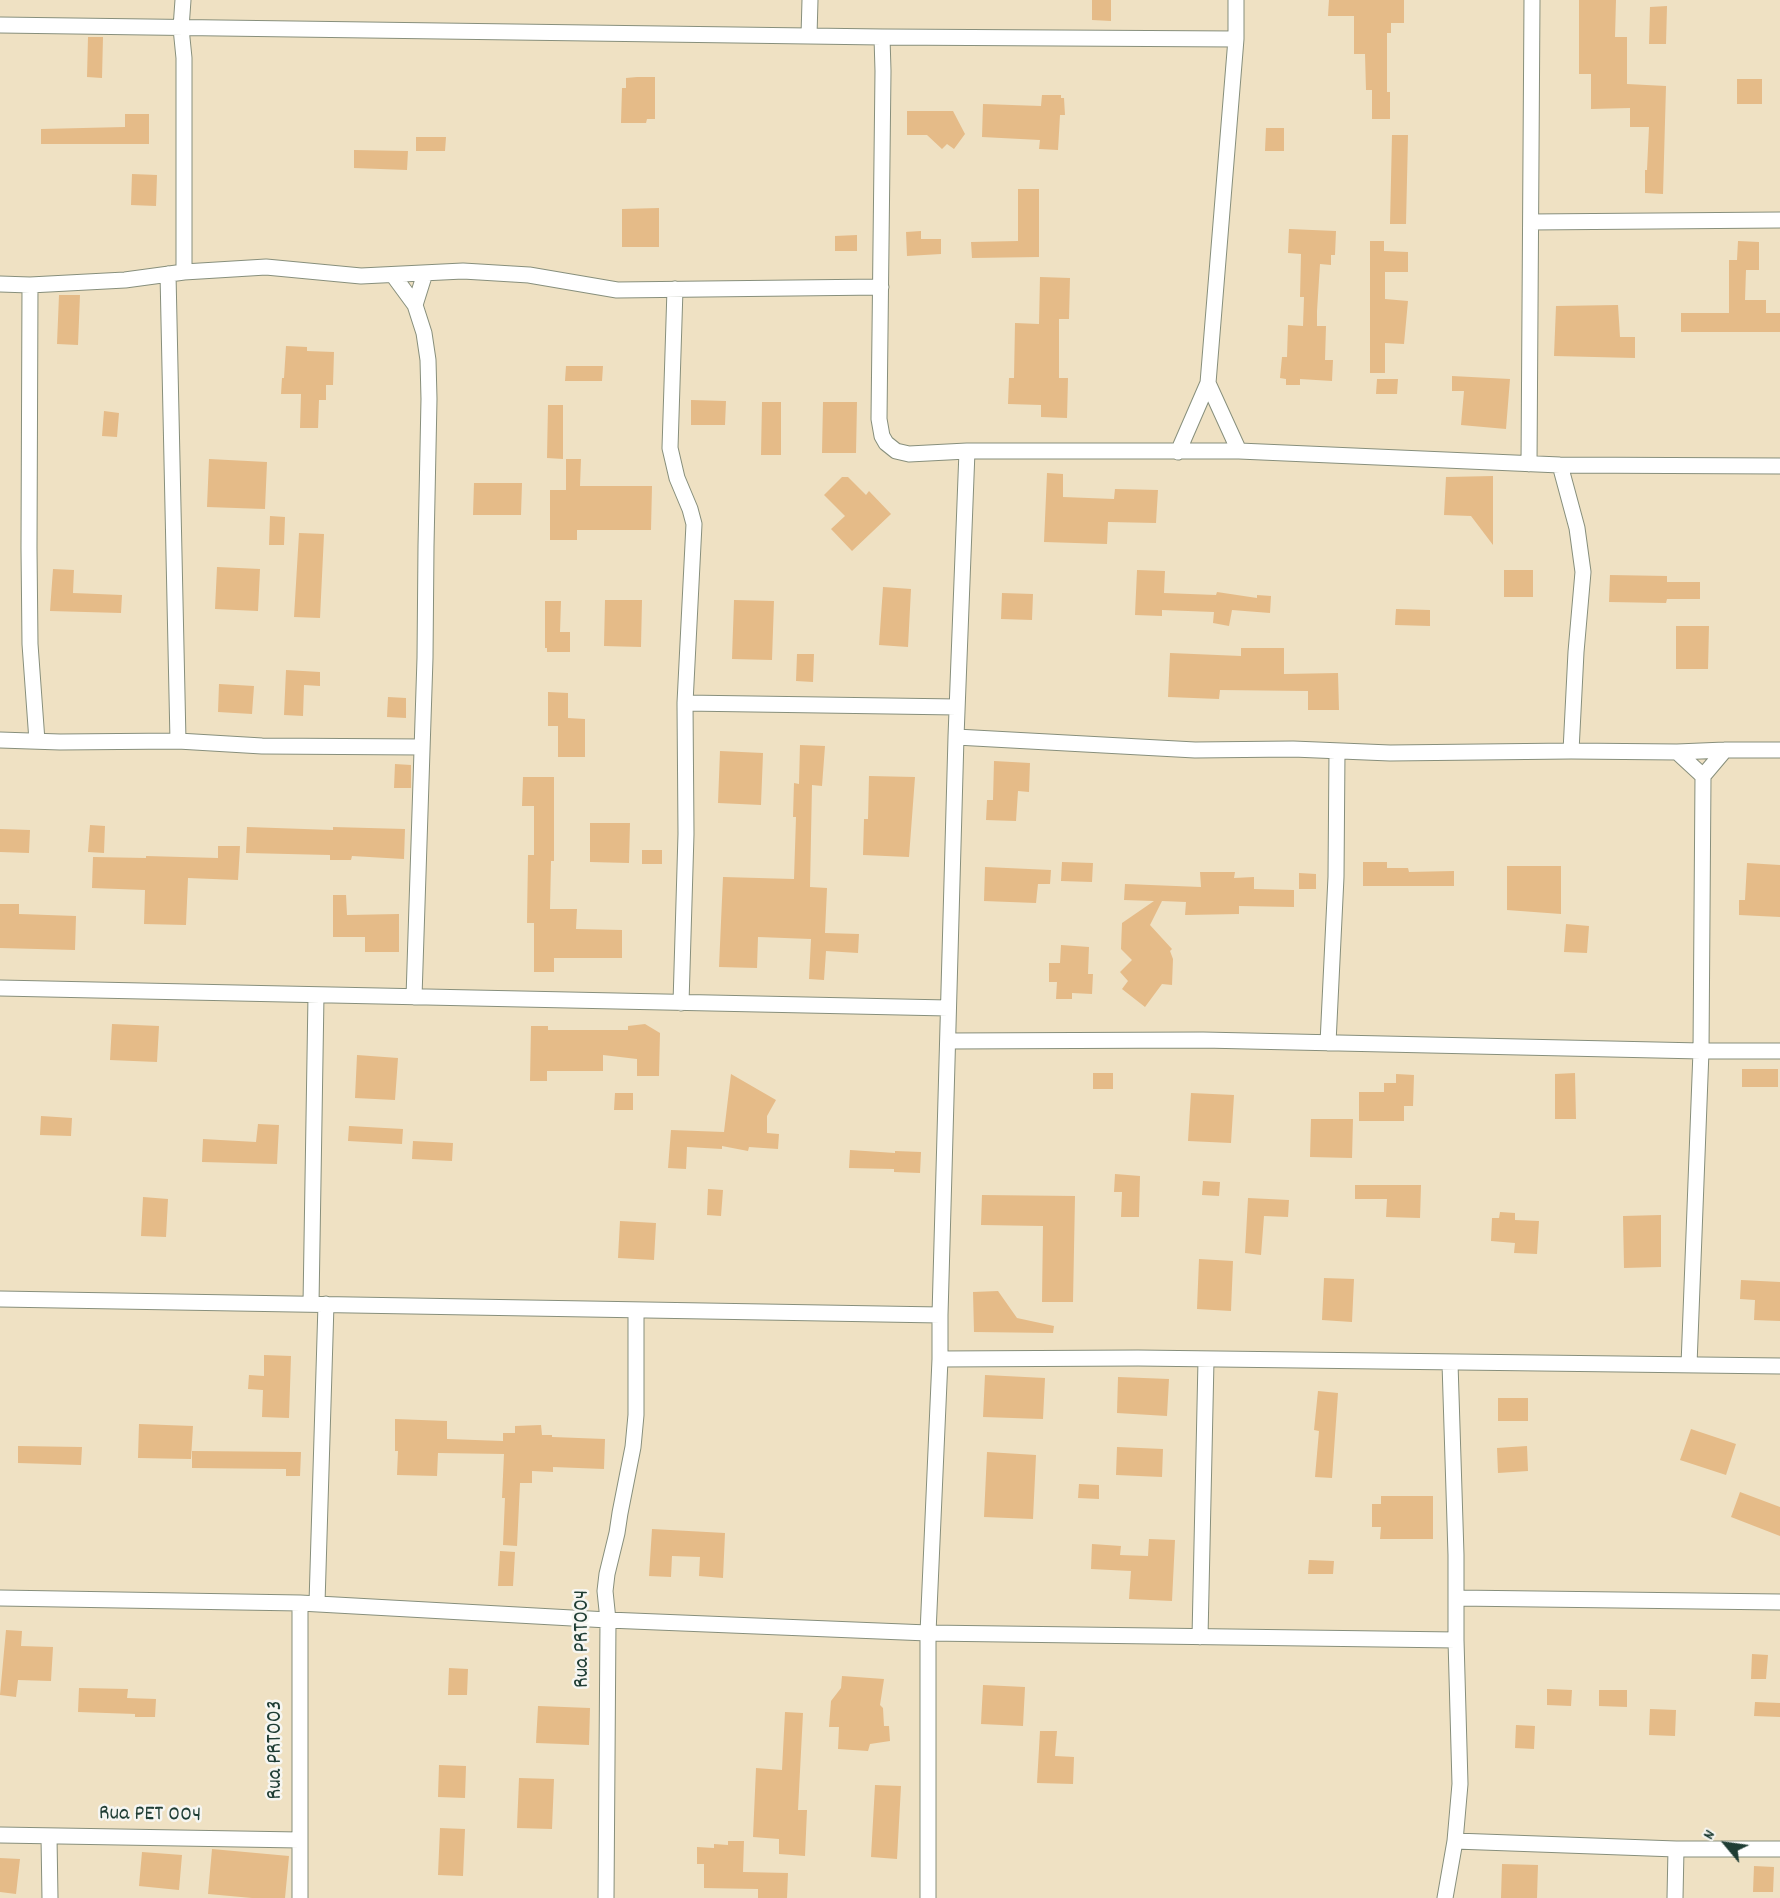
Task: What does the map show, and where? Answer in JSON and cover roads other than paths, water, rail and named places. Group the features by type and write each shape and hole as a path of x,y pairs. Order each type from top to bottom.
{"street":[{"path":"183,0 181,28 184,58 184,272"},
{"path":"809,36 810,0"},
{"path":"1178,452 1208,383 1236,39 1236,0"},
{"path":"1529,464 1532,0"},
{"path":"0,25 882,37 1236,39"},
{"path":"882,37 879,419 882,436 886,443 896,451 909,454 967,451 1239,451 1560,465 1780,466"},
{"path":"1531,222 1780,220 1780,212"},
{"path":"0,284 30,285 125,280 184,272 266,267 362,276 463,271 518,274 617,290 880,287"},
{"path":"416,304 425,273"},
{"path":"168,274 178,741"},
{"path":"393,275 416,304 428,360 425,658 414,997"},
{"path":"30,285 30,644 37,741"},
{"path":"675,289 670,448 677,478 694,524 685,703 686,834 681,1003"},
{"path":"1208,383 1239,451"},
{"path":"928,1898 928,1633 940,1359 956,737 967,451"},
{"path":"1560,465 1577,528 1583,572 1571,751"},
{"path":"685,703 957,707"},
{"path":"956,737 1195,750 1293,749 1390,753 1780,750"},
{"path":"0,740 178,741 262,746 422,747"},
{"path":"1689,1365 1701,1051 1703,776 1725,750"},
{"path":"1328,1043 1336,877 1337,751"},
{"path":"1677,752 1703,776"},
{"path":"0,988 948,1008"},
{"path":"315,994 318,1304 317,1604"},
{"path":"948,1041 1203,1040 1780,1051"},
{"path":"0,1299 940,1315"},
{"name":"Rua PRT004","path":"606,1898 608,1620 605,1591 633,1447 636,1415 636,1310"},
{"path":"940,1359 1780,1366"},
{"path":"1200,1637 1206,1360"},
{"path":"1445,1898 1455,1841 1460,1785 1450,1363"},
{"path":"0,1598 300,1603 608,1620 928,1633 1456,1640"},
{"path":"1456,1598 1780,1602"},
{"name":"Rua PRT003","path":"300,1603 300,1898"},
{"name":"Rua PET 004","path":"0,1836 299,1840"},
{"path":"49,1837 50,1898"},
{"path":"1455,1841 1676,1849 1780,1849"},
{"path":"1675,1898 1676,1849"}]}
